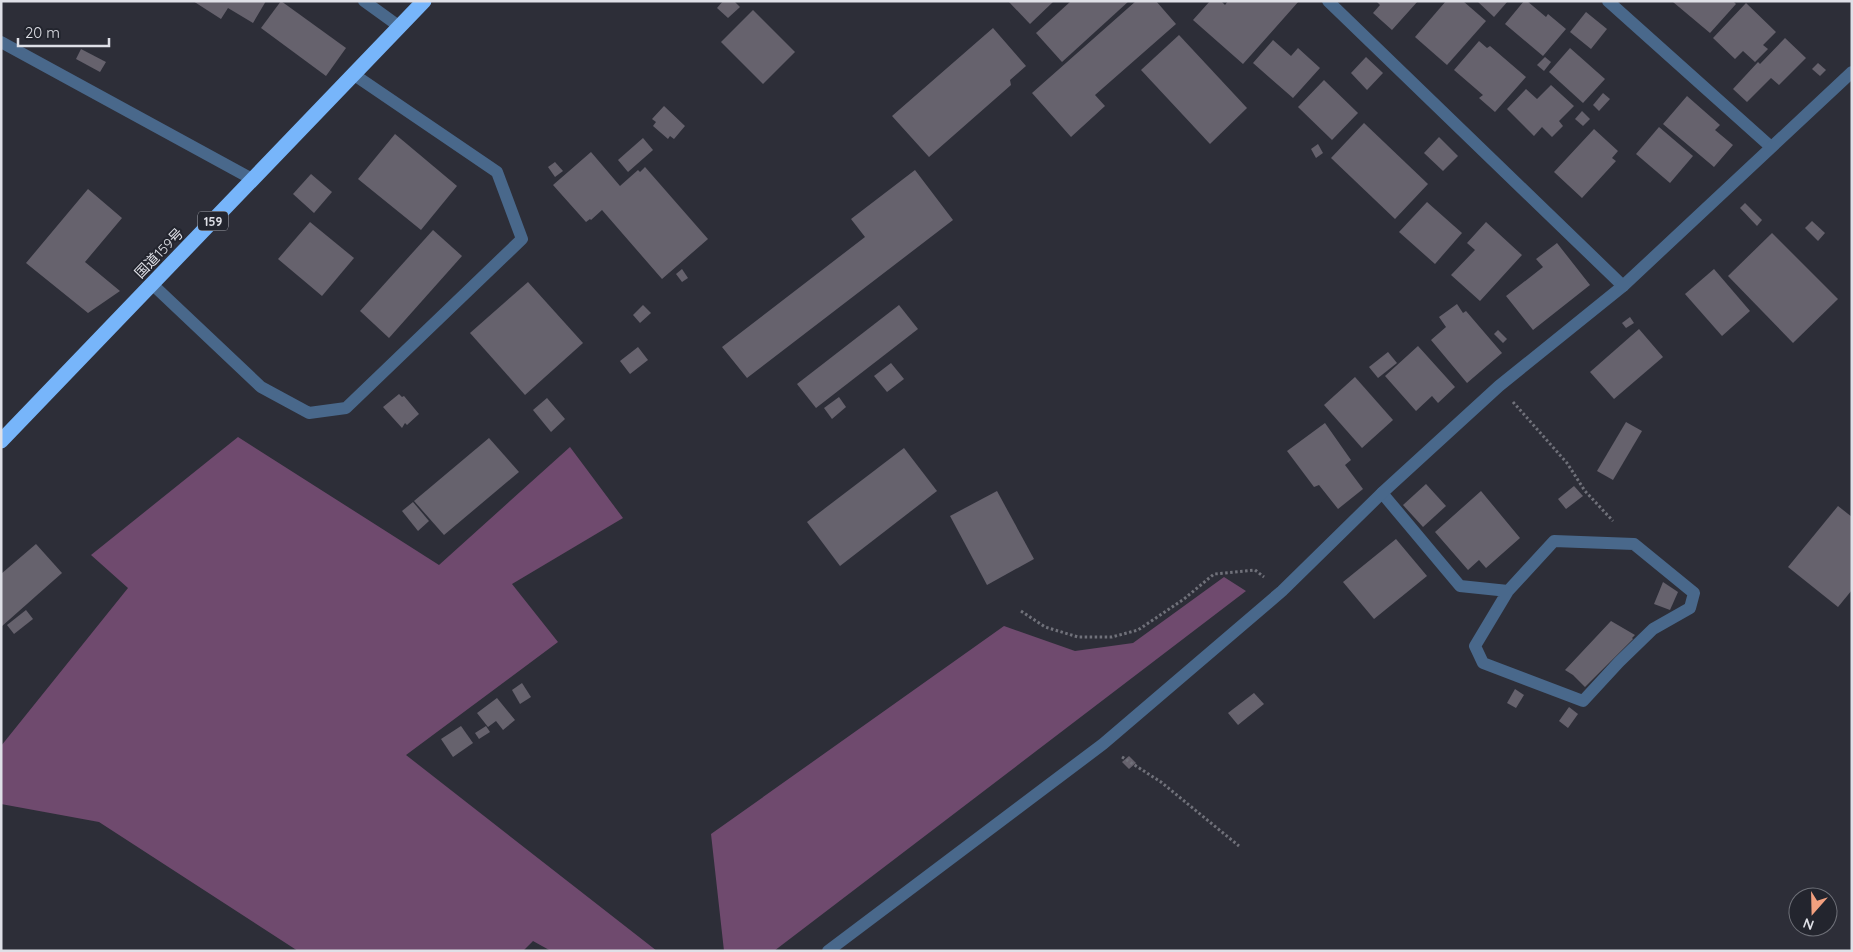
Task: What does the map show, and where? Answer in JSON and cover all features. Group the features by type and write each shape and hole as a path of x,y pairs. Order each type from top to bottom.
{"highway":[{"name":"国道159号","path":"1,441 424,1"}],"street":[{"path":"364,1 400,27"},
{"path":"1328,1 1623,286"},
{"path":"1608,1 1772,147"},
{"path":"1,42 252,180"},
{"path":"828,951 1103,744 1282,591 1382,493 1500,386 1623,286 1852,72"},
{"path":"152,284 261,387 309,413 346,408 522,239 497,172 353,74"},
{"path":"1382,493 1460,586 1508,591"},
{"path":"1554,541 1634,544 1694,594 1690,608 1653,628 1583,701 1483,663 1475,646 1508,591 1554,541"}],"path":[{"path":"1500,386 1567,463 1585,491 1634,544"},
{"path":"1021,611 1045,627 1078,637 1112,637 1138,630 1184,599 1214,574 1255,570 1282,591"},
{"path":"1103,744 1161,782 1239,846"}],"shaded area":[{"path":"238,437 439,565 570,447 623,518 512,584 558,642 406,755 657,951 551,951 533,941 523,951 298,951 99,822 1,804 1,746 128,588 91,555"},
{"path":"1224,577 1246,591 774,951 724,951 711,834 1004,626 1075,651 1133,643"}],"building":[{"path":"193,1 266,1 253,23 228,8 221,19"},
{"path":"281,1 346,48 326,76 261,28"},
{"path":"723,1 734,1 740,7 728,18 717,8"},
{"path":"1008,1 1054,1 1030,24"},
{"path":"1071,1 1129,1 1062,62 1036,33"},
{"path":"1136,1 1156,1 1176,24 1095,95 1105,106 1071,137 1032,93"},
{"path":"1210,1 1221,1 1225,5 1228,1 1299,1 1243,64 1193,20"},
{"path":"1376,1 1418,1 1392,30 1373,13 1380,5"},
{"path":"1446,1 1463,1 1486,21 1447,65 1415,37"},
{"path":"1477,1 1508,1 1494,17"},
{"path":"1524,1 1527,1 1546,17 1548,14 1566,29 1543,56 1505,24"},
{"path":"1674,1 1733,1 1736,4 1710,33"},
{"path":"1746,3 1776,32 1763,45 1768,49 1755,62 1743,51 1735,59 1713,38"},
{"path":"753,10 795,52 763,84 721,42"},
{"path":"1586,12 1607,29 1591,49 1570,32"},
{"path":"993,28 1026,66 1010,80 1011,85 929,157 892,116"},
{"path":"1179,35 1247,108 1210,144 1141,70"},
{"path":"1785,38 1806,58 1779,85 1771,78 1747,102 1733,89 1758,62 1760,64"},
{"path":"1273,40 1291,56 1298,48 1320,68 1293,98 1253,63"},
{"path":"1479,41 1487,48 1490,46 1526,77 1495,112 1479,98 1483,95 1454,70"},
{"path":"1570,48 1605,79 1583,103 1549,72"},
{"path":"81,49 106,62 100,72 76,59"},
{"path":"1366,57 1383,73 1367,90 1351,73"},
{"path":"1545,57 1551,62 1544,71 1537,65"},
{"path":"1818,63 1826,70 1820,76 1812,69"},
{"path":"1324,80 1358,113 1332,140 1298,107"},
{"path":"1551,85 1574,106 1559,121 1563,126 1552,137 1542,127 1534,136 1507,109 1526,89 1537,99"},
{"path":"1603,93 1610,99 1599,111 1593,105"},
{"path":"1687,96 1720,125 1715,130 1733,145 1714,167 1663,124"},
{"path":"664,106 685,126 674,139 670,136 668,139 653,126 656,122 652,119"},
{"path":"1582,111 1590,119 1583,126 1575,119"},
{"path":"1364,123 1428,184 1395,219 1331,158"},
{"path":"1659,127 1693,156 1670,183 1636,154"},
{"path":"1594,129 1618,151 1612,158 1616,161 1582,198 1554,172"},
{"path":"395,134 457,186 421,230 358,179"},
{"path":"1439,137 1458,156 1443,171 1424,153"},
{"path":"643,138 653,150 628,172 618,160"},
{"path":"1318,144 1323,153 1316,158 1311,149"},
{"path":"591,152 620,186 638,170 640,172 645,167 708,239 662,279 602,210 586,222 553,185"},
{"path":"555,162 563,171 555,177 548,167"},
{"path":"915,170 953,220 747,378 722,347 865,237 851,219"},
{"path":"311,174 332,192 314,213 293,194"},
{"path":"88,189 122,218 85,262 120,291 88,313 26,263"},
{"path":"1427,202 1462,233 1435,264 1399,232"},
{"path":"1745,203 1762,220 1757,226 1740,208"},
{"path":"1812,221 1825,233 1818,241 1805,228"},
{"path":"310,222 354,258 322,296 278,259"},
{"path":"1486,222 1522,255 1480,301 1451,275 1475,250 1467,243"},
{"path":"433,230 462,256 389,338 360,311"},
{"path":"1772,233 1838,299 1793,343 1728,276"},
{"path":"1557,243 1590,285 1533,330 1506,296 1543,267 1536,259"},
{"path":"682,269 688,278 682,282 676,274"},
{"path":"1714,269 1750,311 1722,336 1685,294"},
{"path":"528,282 583,343 525,395 470,333"},
{"path":"1457,304 1463,313 1466,311 1502,353 1467,383 1431,340 1446,327 1439,317"},
{"path":"643,305 651,313 640,323 633,315"},
{"path":"899,305 918,329 816,408 797,384"},
{"path":"1630,317 1634,323 1626,328 1622,323"},
{"path":"1639,329 1663,357 1614,399 1590,372"},
{"path":"1498,330 1507,339 1503,343 1494,334"},
{"path":"1418,346 1455,387 1438,403 1432,396 1416,411 1385,376"},
{"path":"638,347 648,360 630,374 620,361"},
{"path":"1388,352 1397,363 1378,378 1369,367"},
{"path":"891,363 904,379 887,392 874,376"},
{"path":"1355,377 1393,420 1362,448 1324,405"},
{"path":"399,394 402,397 404,396 419,414 407,425 405,423 402,428 383,407"},
{"path":"839,397 846,407 832,419 824,408"},
{"path":"547,398 565,419 551,432 533,410"},
{"path":"1626,422 1642,431 1613,480 1597,471"},
{"path":"1325,423 1351,460 1345,465 1363,489 1338,509 1319,485 1314,487 1287,451"},
{"path":"489,438 519,472 444,535 414,501"},
{"path":"904,448 937,491 840,566 807,522"},
{"path":"1426,484 1446,506 1423,527 1403,505"},
{"path":"1574,486 1583,496 1566,509 1558,499"},
{"path":"997,491 1034,559 987,585 950,516"},
{"path":"1481,491 1520,538 1486,568 1479,560 1468,570 1435,532"},
{"path":"413,502 429,521 418,531 402,511"},
{"path":"1838,506 1852,517 1852,590 1838,607 1788,567"},
{"path":"1396,539 1427,576 1374,619 1343,582"},
{"path":"36,544 62,573 1,627 1,574"},
{"path":"1663,582 1678,592 1670,610 1654,604"},
{"path":"26,610 33,619 14,634 7,625"},
{"path":"1611,621 1635,635 1585,687 1565,670"},
{"path":"522,683 531,697 520,704 512,690"},
{"path":"1515,689 1524,695 1516,708 1507,703"},
{"path":"1254,693 1264,704 1238,725 1228,713"},
{"path":"497,698 515,720 503,730 496,721 488,727 477,713"},
{"path":"1569,707 1578,714 1568,728 1559,721"},
{"path":"461,726 473,743 453,757 441,739"},
{"path":"486,726 490,732 479,739 475,733"},
{"path":"1129,756 1136,763 1129,769 1122,762"}]}
